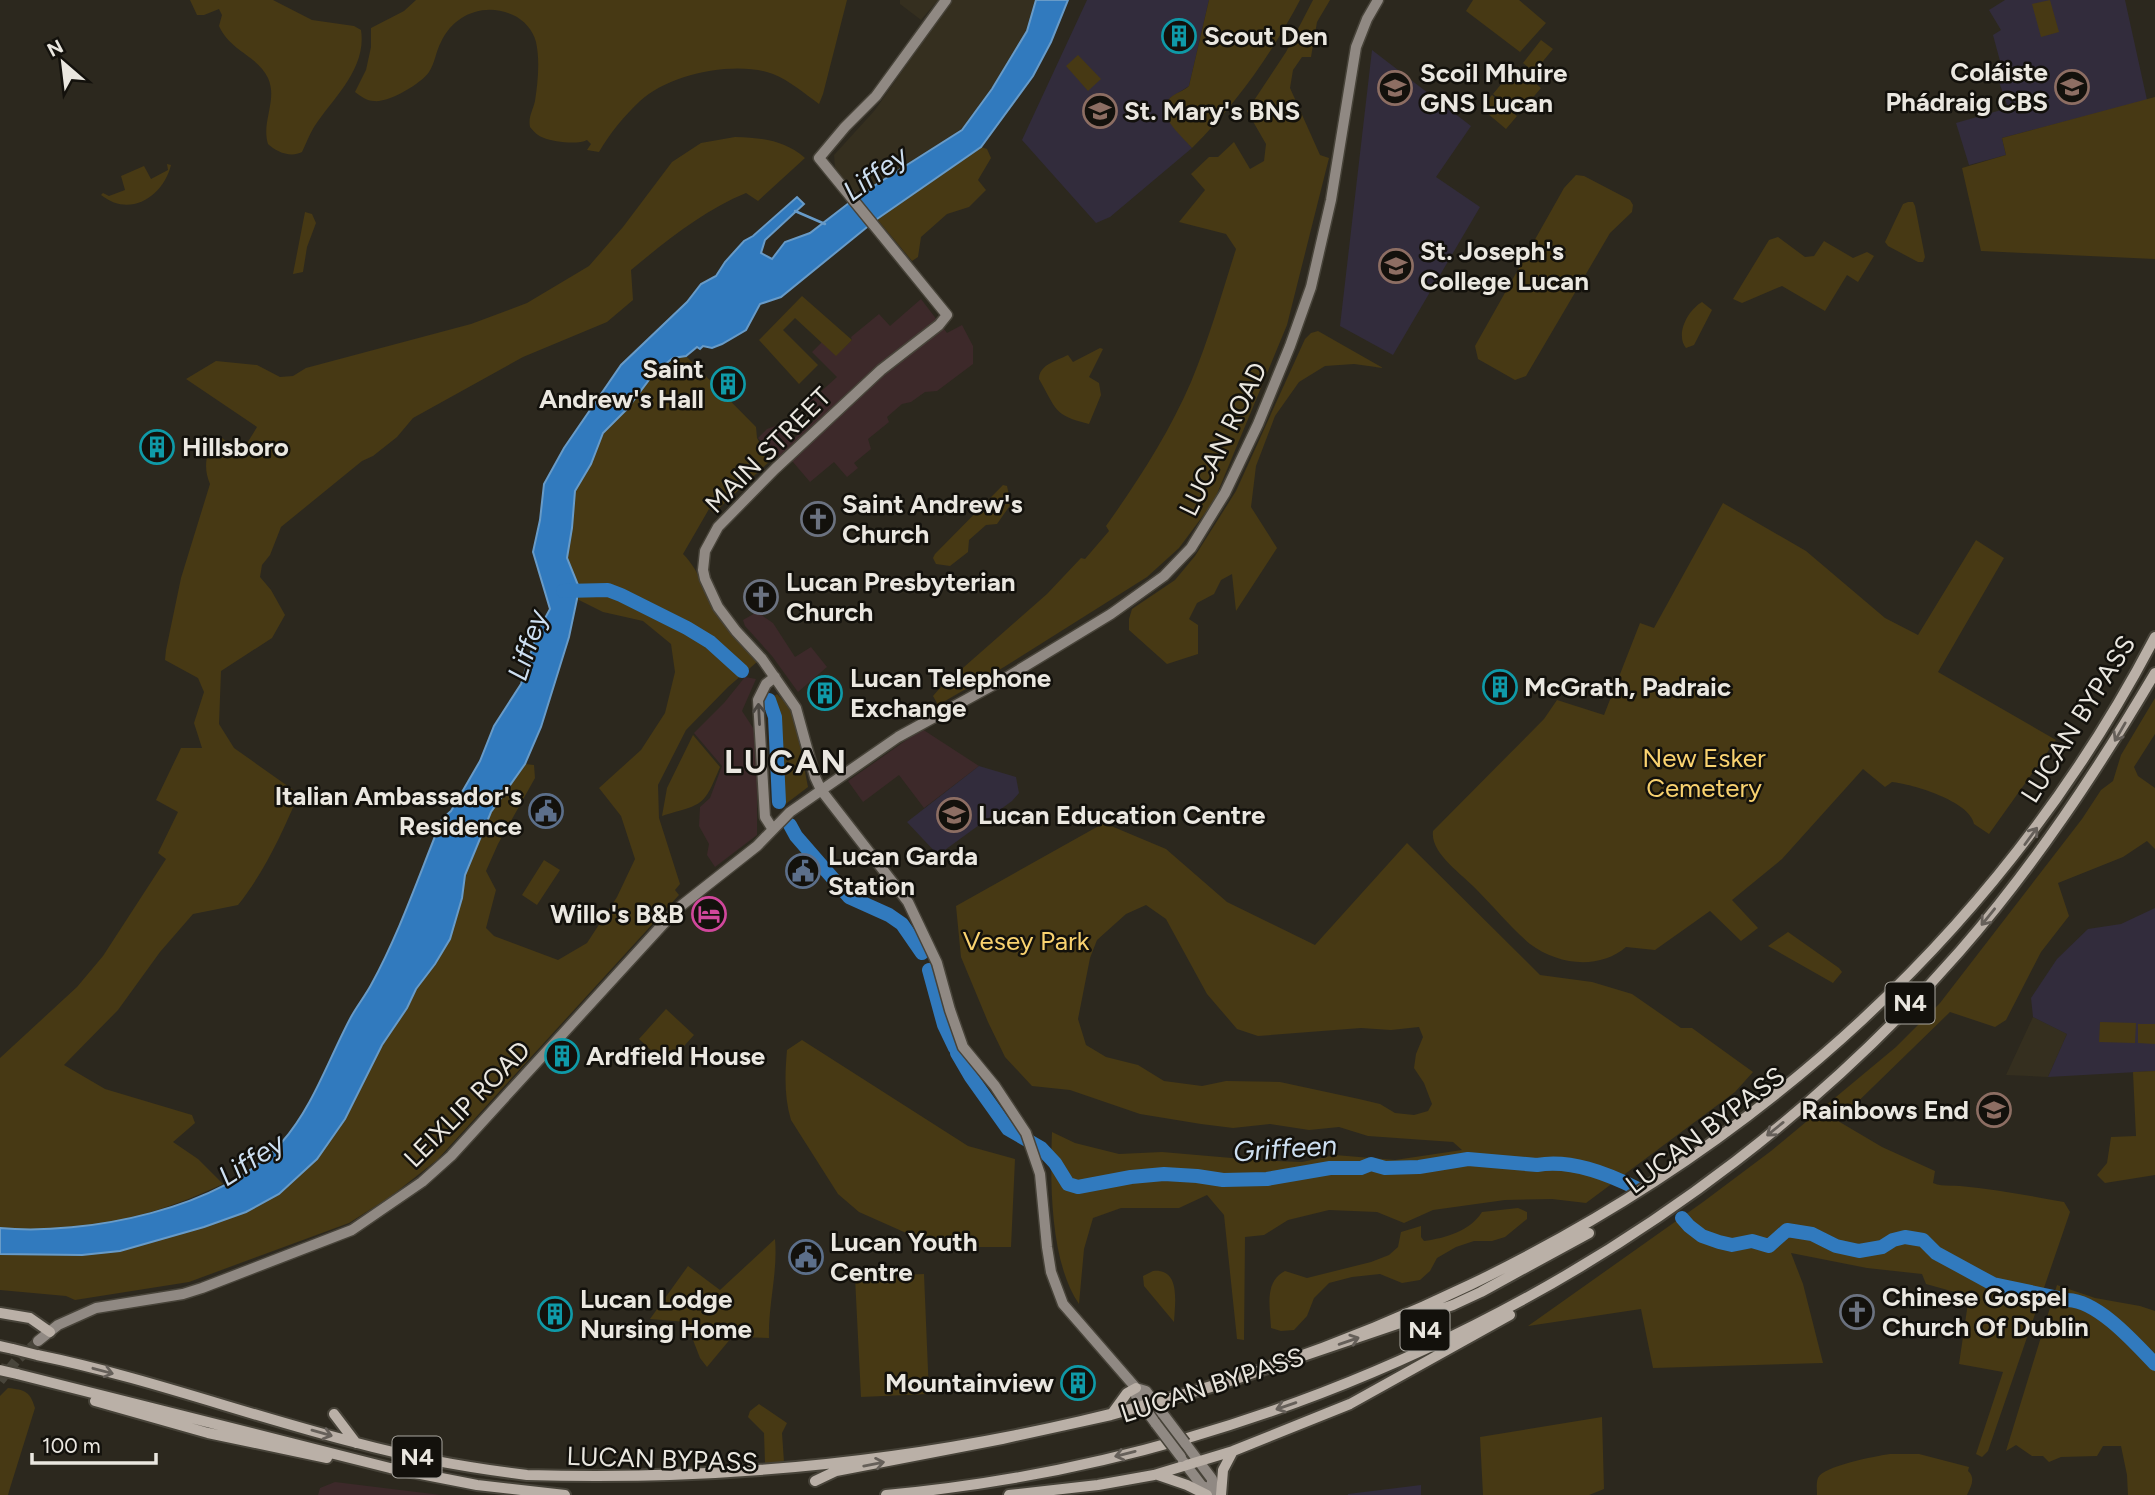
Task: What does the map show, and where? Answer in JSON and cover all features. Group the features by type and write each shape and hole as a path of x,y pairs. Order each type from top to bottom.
{"highway":[{"name":"LUCAN BYPASS","path":"1828,1061 1947,941 2019,852 2064,791 2137,672 2155,637"},
{"name":"LUCAN BYPASS","path":"886,1495 979,1484 1094,1462 1242,1421 1401,1360 1498,1313 1591,1262 1679,1202 1754,1146 1840,1073 1923,991 2033,861 2098,767 2155,673"},
{"name":"N4","path":"1158,1406 1453,1305 1601,1229 1539,1271 1451,1317"},
{"path":"1009,1495 1098,1485 1154,1475 1184,1461 1233,1451 1316,1419 1378,1390 1559,1289 1591,1262"},
{"path":"0,1313 30,1318 50,1332"},
{"name":"LUCAN BYPASS","path":"0,1346 105,1372 356,1443 434,1460 528,1475 643,1484"},
{"name":"LUCAN BYPASS","path":"0,1370 375,1465 477,1485 565,1495"},
{"path":"1111,1415 1127,1393 1136,1388"},
{"path":"65,1394 208,1433 309,1456 375,1465"},
{"path":"836,1483 804,1484 836,1471 1158,1406"},
{"path":"334,1414 356,1443"},
{"name":"LUCAN BYPASS","path":"1151,1431 1185,1421"},
{"path":"1154,1475 1214,1493 1233,1451"},
{"path":"910,1493 927,1495"}],"main road":[{"name":"MAIN STREET","path":"946,0 885,85 819,158 947,315 939,326 881,370 775,469 718,527 708,543 703,569 714,600 796,708 821,790 908,902 937,963 964,1047 995,1086 1028,1138 1040,1174 1042,1215 1056,1290 1071,1315 1114,1360 1136,1388"},
{"name":"LUCAN ROAD","path":"821,790 898,737 1004,679 1111,614 1164,576 1191,548 1225,493 1247,447 1290,346 1311,287 1331,200 1356,47 1378,0"},
{"path":"772,828 765,817 758,700 766,684 775,677"},
{"name":"LEIXLIP ROAD","path":"38,1341 66,1321 96,1308 183,1294 340,1237 422,1182 452,1156 677,909 749,853 790,812 821,790"},
{"path":"1136,1388 1146,1391 1158,1406 1212,1479 1214,1493 1202,1486 1136,1396 1136,1388"}],"shaded area":[{"path":"900,0 938,0 921,20 900,4"},
{"path":"952,0 1036,0 1027,31 992,89 962,130 858,196 835,168 834,155 875,110"},
{"name":"St. Mary's BNS","path":"1087,0 1209,0 1189,86 1170,98 1165,116 1192,148 1110,217 1096,223 1022,140"},
{"name":"Coláiste Phádraig CBS","path":"2005,0 2125,0 2147,100 2002,138 2006,155 1969,165 1956,123 2008,108 1996,73 2000,61 1993,35 2001,30 1989,10"},
{"name":"St. Joseph's College Lucan","path":"1372,50 1471,126 1436,177 1480,207 1393,355 1340,326"},
{"path":"921,299 947,333 962,325 973,346 973,364 937,391 925,392 911,402 902,404 887,417 889,422 868,439 871,449 854,463 858,468 847,477 834,462 810,482 793,462 771,452 758,438 767,429 775,426 791,441 818,417 807,404 837,377 812,352 822,342 836,355 852,340 851,337 879,314 890,326"},
{"path":"757,612 773,623 795,657 811,647 827,667 798,692 772,656 745,626 743,620"},
{"path":"745,677 756,679 742,711 757,734 757,835 715,867 707,855 709,844 699,826 700,807 710,798 722,766 694,733"},
{"path":"922,729 979,766 924,808 899,775 863,802 848,781"},
{"name":"Lucan Education Centre","path":"979,766 1016,777 1019,793 938,855 907,822"},
{"path":"2155,908 2155,1071 2048,1077 2067,1034 2033,1017 2031,998 2057,959 2088,929 2121,924"},
{"path":"2033,1017 2067,1034 2048,1077 2006,1075"},
{"name":"Rainbows End","path":"2002,1094 2002,1125 1981,1123 1993,1096"},
{"path":"335,1482 441,1495 318,1495 320,1488"},
{"path":"1421,1485 1421,1495 1348,1495 1348,1494"}],"green space":[{"path":"190,0 273,0 312,20 354,26 361,30 359,58 354,70 314,127 302,152 284,153 268,144 266,128 271,86 268,78 258,64 224,35 219,26 222,15 219,9 197,15"},
{"path":"416,0 847,0 819,104 773,74 741,69 704,72 668,83 640,101 618,125 599,152 587,150 591,144 587,140 572,143 554,141 540,136 530,127 538,79 536,42 533,33 524,23 502,11 481,10 454,24 441,42 429,72 404,92 374,101 355,92 366,70 371,47 371,28 404,11"},
{"path":"1209,0 1300,0 1252,78 1192,148 1171,124 1165,104 1189,86"},
{"path":"1313,0 1330,0 1317,22 1311,57 1302,57 1293,70 1290,88 1320,155 1329,158 1287,325 1214,501 1179,548 1147,577 938,705 933,696 939,689 1047,594 1081,558 1085,559 1109,531 1106,526 1173,420 1204,349 1236,249 1226,234 1179,222 1205,190 1191,174 1209,157 1218,157 1234,142 1250,169 1264,161 1266,144 1247,111 1286,52"},
{"path":"1473,0 1519,0 1546,23 1520,52 1466,11"},
{"path":"2050,0 2059,32 2041,37 2032,4"},
{"path":"1541,40 1553,49 1534,72 1523,63"},
{"path":"1078,55 1101,79 1088,91 1066,66"},
{"path":"1516,66 1541,88 1518,115 1493,94"},
{"path":"1492,95 1517,116 1506,129 1481,108"},
{"path":"2155,97 2155,259 1981,251 1962,168 2006,155 2002,138"},
{"path":"735,137 773,141 789,147 805,158 758,201 746,193 715,208 672,237 631,270 633,300 607,322 523,357 413,418 397,437 362,461 281,527 270,555 262,565 260,577 285,615 272,638 221,671 219,724 234,748 299,794 265,865 238,905 193,914 160,952 118,1010 64,1065 105,1089 192,1115 195,1123 173,1142 198,1159 223,1184 138,1216 49,1229 57,1255 120,1251 246,1212 279,1194 345,1119 382,1045 407,1008 416,989 435,964 462,898 465,875 491,812 525,764 534,765 535,778 486,871 496,890 486,928 494,936 558,960 587,943 617,897 635,859 621,816 599,788 641,750 665,713 675,672 671,644 643,621 603,612 577,599 578,585 567,558 575,491 591,464 603,433 627,409 655,372 673,358 686,356 756,427 757,438 770,461 714,513 709,509 683,554 694,569 718,616 757,662 686,730 658,785 659,818 680,884 675,890 679,895 437,1160 390,1197 349,1223 189,1282 75,1300 66,1296 0,1290 0,1058 77,987 103,956 166,859 158,853 178,812 156,800 181,748 202,748 194,723 204,692 198,678 165,660 166,650 181,578 210,484 206,467 211,444 214,438 220,436 234,448 246,445 257,427 186,379 216,361 257,365 280,377 293,376 306,368 471,324 527,303 589,266 623,227 672,162 701,143"},
{"path":"981,147 987,149 991,158 978,180 986,190 969,207 947,214 921,237 918,257 912,261 877,219"},
{"path":"167,164 171,165 161,186 144,201 123,205 101,195 103,193 109,196 125,190 121,176 144,166 151,179 168,170"},
{"path":"1576,175 1584,176 1630,200 1633,205 1632,212 1610,233 1526,376 1515,380 1478,359 1475,346 1564,188"},
{"path":"1913,202 1915,206 1925,257 1923,262 1918,262 1885,242 1903,204"},
{"path":"305,212 312,214 316,223 307,247 303,272 293,274"},
{"path":"1778,237 1805,257 1814,256 1824,241 1853,258 1867,252 1874,256 1858,282 1847,275 1825,311 1782,286 1742,303 1733,299 1769,240"},
{"path":"802,296 852,340 836,356 795,318 783,330 818,365 799,384 759,340"},
{"path":"1702,302 1712,310 1694,345 1686,348 1682,336 1685,323 1692,311"},
{"path":"1318,331 1383,368 1354,364 1325,366 1299,382 1275,416 1256,466 1251,507 1277,548 1236,611 1232,574 1221,580 1214,594 1197,603 1189,619 1198,625 1198,654 1167,664 1129,630 1132,609 1175,580 1195,556 1236,491 1305,339"},
{"path":"1100,348 1103,349 1089,377 1099,383 1101,395 1089,424 1069,418 1057,410 1039,379 1042,370 1054,362 1068,355 1073,362"},
{"path":"1003,485 1007,486 1011,504 997,524 986,525 969,540 968,552 950,566 936,564 933,558 935,554"},
{"name":"New Esker Cemetery","path":"1723,503 1806,551 1885,618 1918,635 1976,540 2004,558 1938,672 2056,740 1989,834 1974,824 1970,816 1952,801 1901,783 1892,782 1885,787 1863,769 1782,859 1732,900 1758,928 1741,941 1710,911 1655,950 1626,947 1604,959 1591,962 1553,957 1523,938 1448,863 1436,847 1433,831 1544,719 1557,700 1604,715 1640,623 1654,628"},
{"path":"777,694 793,711 808,787 783,806 778,716 771,699"},
{"path":"2155,698 2155,734 2134,767 2138,776 2155,788 2155,849 2147,841 2123,857 2058,883 2069,916 2041,952 2006,1020 1995,1027 1950,1012 1838,1121 1882,1147 1935,1171 1933,1183 2064,1202 2070,1212 1988,1451 1982,1457 1976,1454 2003,1372 1959,1364 1969,1296 1926,1284 1922,1274 1867,1268 1791,1253 1803,1284 1823,1363 1653,1368 1641,1309 1528,1326 1771,1151 1896,1047 1940,1003 2082,819 2101,790 2113,781 2121,755"},
{"path":"693,735 720,767 710,790 700,802 662,816 667,788"},
{"name":"Vesey Park","path":"1104,823 1166,849 1227,902 1315,945 1407,843 1540,975 1592,982 1632,994 1681,1028 1692,1028 1753,1072 1735,1092 1586,1203 1552,1199 1505,1200 1433,1210 1404,1223 1377,1212 1329,1210 1288,1220 1264,1235 1245,1237 1244,1340 1237,1339 1224,1215 1207,1195 1179,1208 1121,1208 1093,1218 1084,1249 1079,1304 1069,1287 1057,1245 1052,1198 1052,1132 1075,1143 1119,1154 1162,1152 1255,1160 1302,1162 1335,1155 1395,1160 1462,1150 1453,1142 1368,1136 1339,1127 1309,1130 1270,1124 1233,1128 1201,1124 1140,1114 1070,1090 1032,1086 1005,1057 988,1022 961,957 956,906","holes":["1146,905 1166,919 1207,994 1237,1029 1258,1036 1361,1028 1391,1030 1419,1027 1423,1037 1414,1068 1424,1083 1432,1104 1428,1111 1414,1115 1395,1113 1380,1104 1280,1082 1226,1081 1202,1086 1164,1081 1138,1065 1106,1057 1086,1045 1078,1019 1090,958 1097,940 1126,914"]},
{"path":"544,860 560,870 537,905 522,895"},
{"path":"1788,932 1839,968 1842,972 1833,983 1768,946"},
{"path":"666,1009 694,1035 667,1065 639,1039"},
{"path":"2100,1022 2136,1023 2135,1043 2099,1042"},
{"path":"2138,1024 2155,1024 2155,1044 2138,1043"},
{"path":"802,1040 968,1146 1015,1159 1011,1247 948,1247 922,1240 859,1212 838,1194 791,1120 787,1103 787,1050"},
{"path":"2155,1071 2155,1175 2105,1183 2097,1175 2107,1163 2111,1137 2136,1136 2133,1072"},
{"path":"1518,1208 1527,1212 1527,1219 1505,1237 1492,1241 1474,1241 1456,1247 1437,1258 1430,1271 1420,1280 1402,1283 1380,1274 1329,1283 1314,1298 1307,1316 1294,1330 1281,1331 1271,1328 1271,1288 1278,1276 1285,1271 1307,1278 1371,1262 1389,1255 1398,1247 1401,1232 1421,1226 1421,1237 1424,1241 1432,1240 1464,1229 1482,1212"},
{"path":"775,1239 769,1338 732,1337 707,1367 700,1358 686,1322 650,1319 688,1266 720,1290"},
{"path":"1153,1271 1168,1275 1172,1281 1175,1297 1174,1322 1144,1286 1143,1276"},
{"path":"924,1274 929,1394 861,1397 855,1277"},
{"path":"2057,1285 2095,1298 2155,1311 2155,1495 2128,1495 2121,1446 2103,1446 2097,1456 2061,1457 2049,1462 2043,1456 2032,1456 2016,1445 2006,1451"},
{"path":"8,1388 26,1392 35,1408 8,1495 0,1495 0,1396"},
{"path":"759,1404 787,1423 782,1433 784,1462 765,1463 764,1433 748,1417 750,1411"},
{"path":"1602,1417 1604,1489 1589,1495 1483,1495 1480,1437"},
{"path":"1890,1454 1919,1454 1969,1467 1972,1479 1967,1495 1817,1495 1817,1480 1829,1469"}],"water":[{"path":"1036,0 1068,0 1051,42 1033,76 981,147 877,219 781,297 760,304 746,330 712,348 697,347 686,356 673,358 655,372 627,409 603,433 591,464 575,491 567,558 578,585 577,599 569,637 541,727 525,764 491,812 465,875 462,898 450,939 382,1045 345,1119 317,1159 279,1194 246,1212 204,1227 120,1251 82,1255 0,1254 0,1228 71,1227 151,1213 189,1201 225,1185 257,1165 282,1142 312,1098 351,1017 381,965 442,819 451,811 480,761 494,726 521,684 537,633 550,609 533,552 544,484 564,448 621,365 687,302 701,284 716,276 744,241 797,197 804,204 765,240 761,253 772,259 785,242 810,233 858,196 962,130 992,89 1027,31"}],"waterway":[{"path":"795,211 825,224"},
{"name":"Griffeen","path":"563,591 608,590 621,595 710,642 742,671"},
{"name":"Griffeen","path":"769,700 775,717 779,802"},
{"name":"Griffeen","path":"790,825 796,836 849,897 889,915 902,924 922,953"},
{"name":"Griffeen","path":"929,970 944,1025 955,1048"},
{"name":"Griffeen","path":"957,1053 1008,1129 1041,1148 1055,1163 1068,1184 1078,1187 1164,1174 1223,1180 1267,1179 1330,1168 1361,1168 1371,1164 1385,1168 1419,1167 1468,1159 1575,1166 1613,1177 1636,1188"},
{"name":"Griffeen","path":"1682,1218 1702,1236 1732,1245 1752,1241 1769,1246 1787,1230 1812,1234 1836,1246 1859,1251 1882,1247 1905,1237 1923,1240 1936,1253 1993,1284 2080,1302 2091,1307 2115,1324 2155,1364"}],"tunnel":[{"path":"0,1381 16,1361 38,1341"}],"place":[{"name":"Scout Den","path":"1179,36"},
{"name":"Coláiste Phádraig CBS","path":"2072,87"},
{"name":"Scoil Mhuire GNS Lucan","path":"1395,88"},
{"name":"St. Mary's BNS","path":"1100,111"},
{"name":"St. Joseph's College Lucan","path":"1396,266"},
{"name":"Saint Andrew's Hall","path":"728,384"},
{"name":"Hillsboro","path":"157,447"},
{"name":"Saint Andrew's Church","path":"818,519"},
{"name":"Lucan Presbyterian Church","path":"761,597"},
{"name":"McGrath, Padraic","path":"1500,687"},
{"name":"Lucan Telephone Exchange","path":"825,693"},
{"name":"Italian Ambassador's Residence","path":"546,811"},
{"name":"Lucan Education Centre","path":"954,815"},
{"name":"Lucan Garda Station","path":"803,871"},
{"name":"Willo's B&B","path":"709,914"},
{"name":"Ardfield House","path":"562,1056"},
{"name":"Rainbows End","path":"1994,1110"},
{"name":"Lucan Youth Centre","path":"806,1257"},
{"name":"Chinese Gospel Church Of Dublin","path":"1857,1312"},
{"name":"Lucan Lodge Nursing Home","path":"555,1314"},
{"name":"Mountainview","path":"1078,1383"}],"district":[{"name":"LUCAN","path":"786,761"}],"water label":[{"name":"Liffey","path":"875,173"},
{"name":"Liffey","path":"527,645"},
{"name":"Liffey","path":"251,1159"}]}
